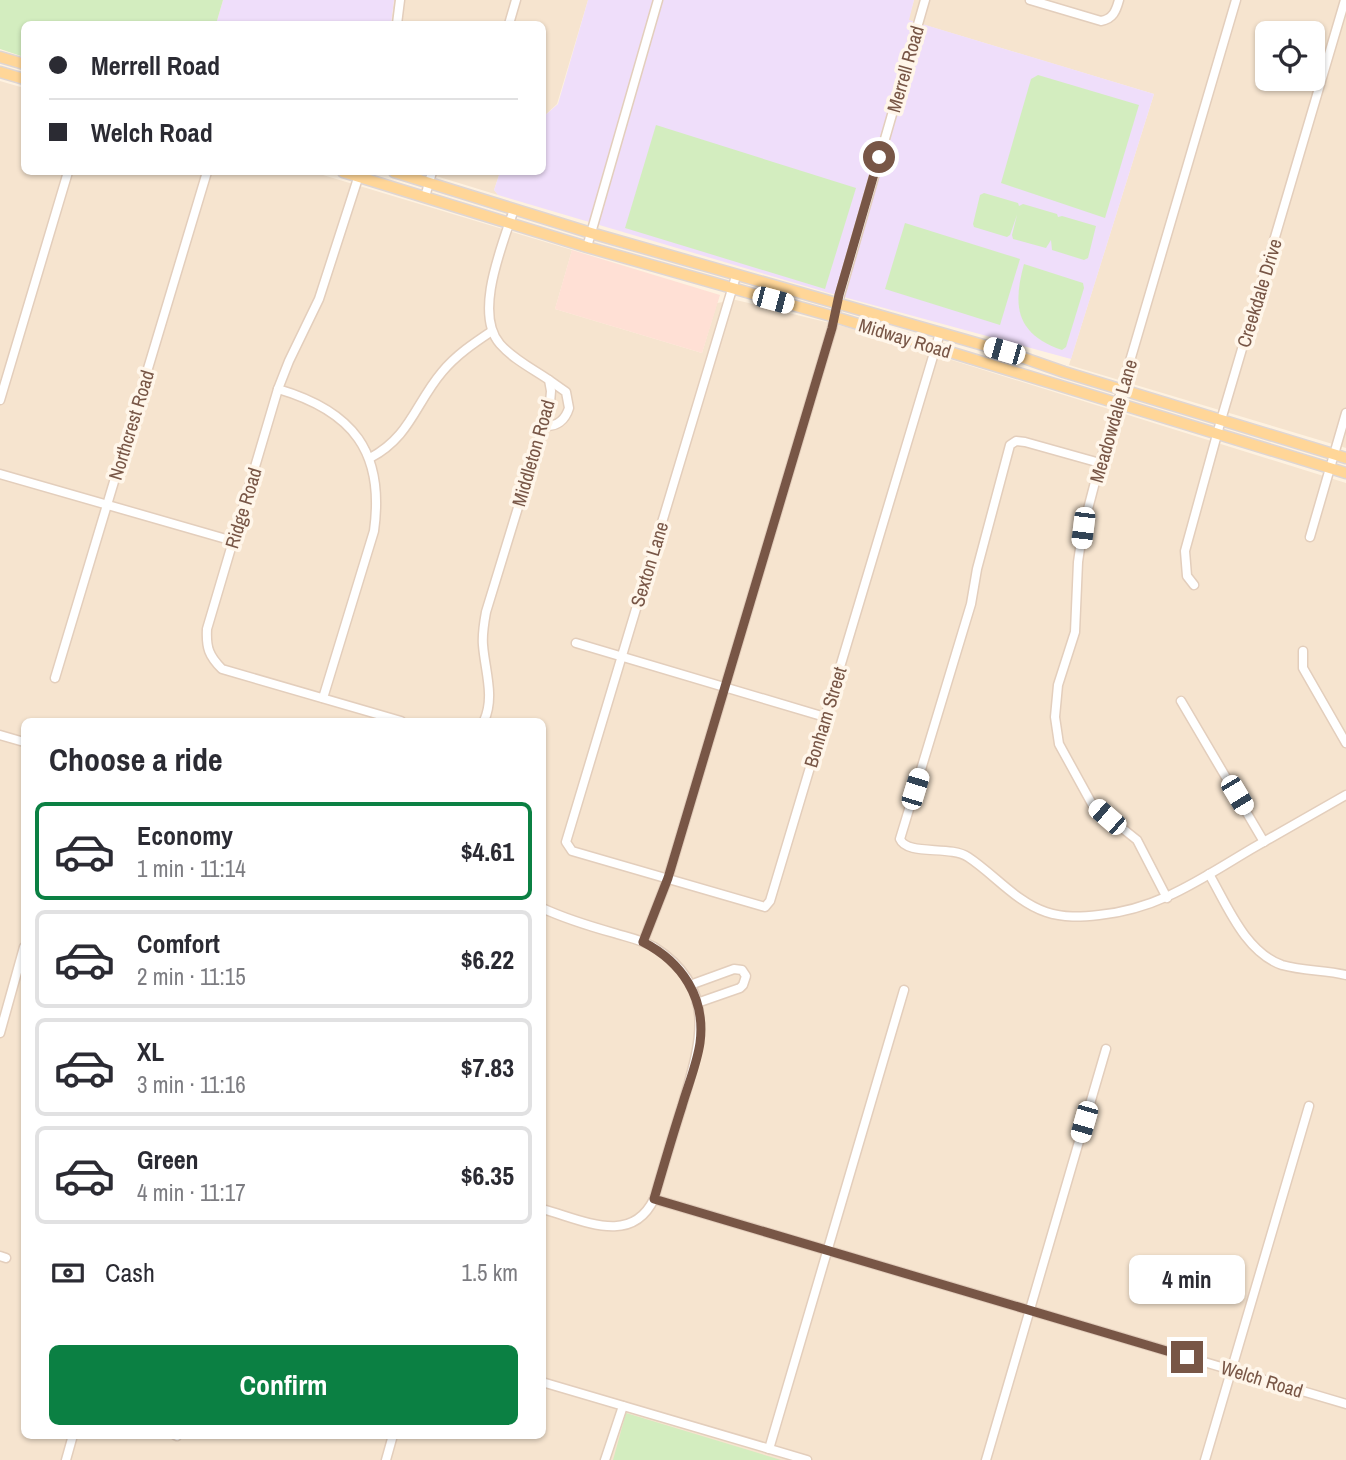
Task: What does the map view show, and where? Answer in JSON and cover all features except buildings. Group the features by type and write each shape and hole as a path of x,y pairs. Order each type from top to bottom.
{"main road":[{"path":"0,57 21,63"},
{"path":"0,72 21,78"},
{"name":"Midway Road","path":"362,175 509,224 936,347 1117,405 1346,473"},
{"name":"Midway Road","path":"430,177 514,209 591,233 940,333 1346,458"},
{"path":"643,264 647,250"}],"street":[{"path":"397,21 400,0"},
{"path":"510,21 516,0"},
{"path":"587,247 658,0"},
{"name":"Merrell Road","path":"643,942 668,878 835,317 925,0"},
{"path":"1030,0 1101,21 1108,20 1116,10 1119,0"},
{"name":"Meadowdale Lane","path":"1167,898 1137,840 1092,804 1059,744 1055,717 1058,685 1075,632 1083,528 1236,0"},
{"name":"Creekdale Drive","path":"1194,585 1187,576 1185,551 1345,0"},
{"path":"0,400 67,175"},
{"name":"Northcrest Road","path":"55,678 206,175"},
{"name":"Ridge Road","path":"359,175 319,299 278,389 207,629 206,645 210,657 222,669 391,718"},
{"path":"425,197 430,177"},
{"path":"370,458 395,441 431,386 454,359 492,331 489,313 491,294 514,209"},
{"name":"Sexton Lane","path":"572,850 566,842 736,276"},
{"name":"Middleton Road","path":"485,718 490,696 483,642 486,612 550,403 551,391 548,380 511,354 500,344 492,331"},
{"name":"Bonham Street","path":"572,850 765,906 770,901 940,333"},
{"path":"543,426 561,422 569,408 565,391 548,380"},
{"path":"278,389 298,395 334,414 347,425 370,458 376,492 374,531 323,698"},
{"path":"1310,537 1346,413"},
{"path":"1100,463 1025,442 1016,441 1010,445 977,569 968,615 900,839 902,845 908,849 946,849 969,857 1032,906 1059,916 1078,918 1126,912 1167,898 1346,795"},
{"path":"0,474 233,541"},
{"path":"576,643 825,717"},
{"path":"1303,651 1303,668 1346,743"},
{"path":"1181,701 1264,842"},
{"path":"0,735 21,741"},
{"path":"1209,874 1243,932 1268,958 1300,969 1325,970 1346,975"},
{"path":"546,910 562,918 643,942 676,965 690,985 697,1003 700,1043 654,1199 642,1218 623,1227 610,1227 546,1210"},
{"path":"0,1033 21,958"},
{"path":"690,985 734,969 742,970 746,976 740,988 697,1003"},
{"path":"769,1449 904,990"},
{"path":"986,1460 1105,1049"},
{"path":"1205,1460 1309,1107"},
{"name":"Welch Road","path":"654,1199 1346,1404"},
{"path":"546,1383 807,1460"},
{"path":"606,1460 623,1406"},
{"path":"66,1460 72,1439"},
{"path":"386,1460 392,1439"}],"shaded area":[{"path":"223,0 394,0 391,21 217,21"},
{"path":"394,0 588,0 557,104 546,114 546,21 391,21"},
{"path":"588,0 914,0 909,20 1154,94 1071,359 829,293 498,195 494,190 499,175 546,175 546,114 558,104"},
{"path":"914,0 1346,0 1346,448 1069,365 1154,94 908,20"},
{"path":"0,81 21,87 21,175 323,175 572,250 555,309 702,353 717,303 736,300 846,327 1346,483 1346,1460 0,1460"},
{"path":"433,175 499,175 494,190 498,195"},
{"path":"572,250 720,295 702,353 555,309"}],"green space":[{"path":"0,0 223,0 217,21 21,21 21,56 0,49"},
{"path":"1038,75 1139,105 1105,218 1001,183 1031,79"},
{"path":"656,125 856,188 825,289 625,228"},
{"path":"984,193 1018,203 1019,206 1023,204 1057,214 1058,217 1096,226 1088,258 1084,260 1052,250 1051,240 1046,248 1013,239 1017,215 1007,237 974,227 980,195"},
{"path":"905,223 1020,259 1000,325 885,289"},
{"path":"1024,264 1083,283 1084,288 1066,347 1062,350 1035,336 1022,318 1019,294"},
{"path":"626,1413 781,1460 613,1460"}],"route":[{"path":"879,157 832,328 668,878 643,942 676,965 690,985 697,1003 700,1029 696,1060 654,1199 1187,1357"}]}
